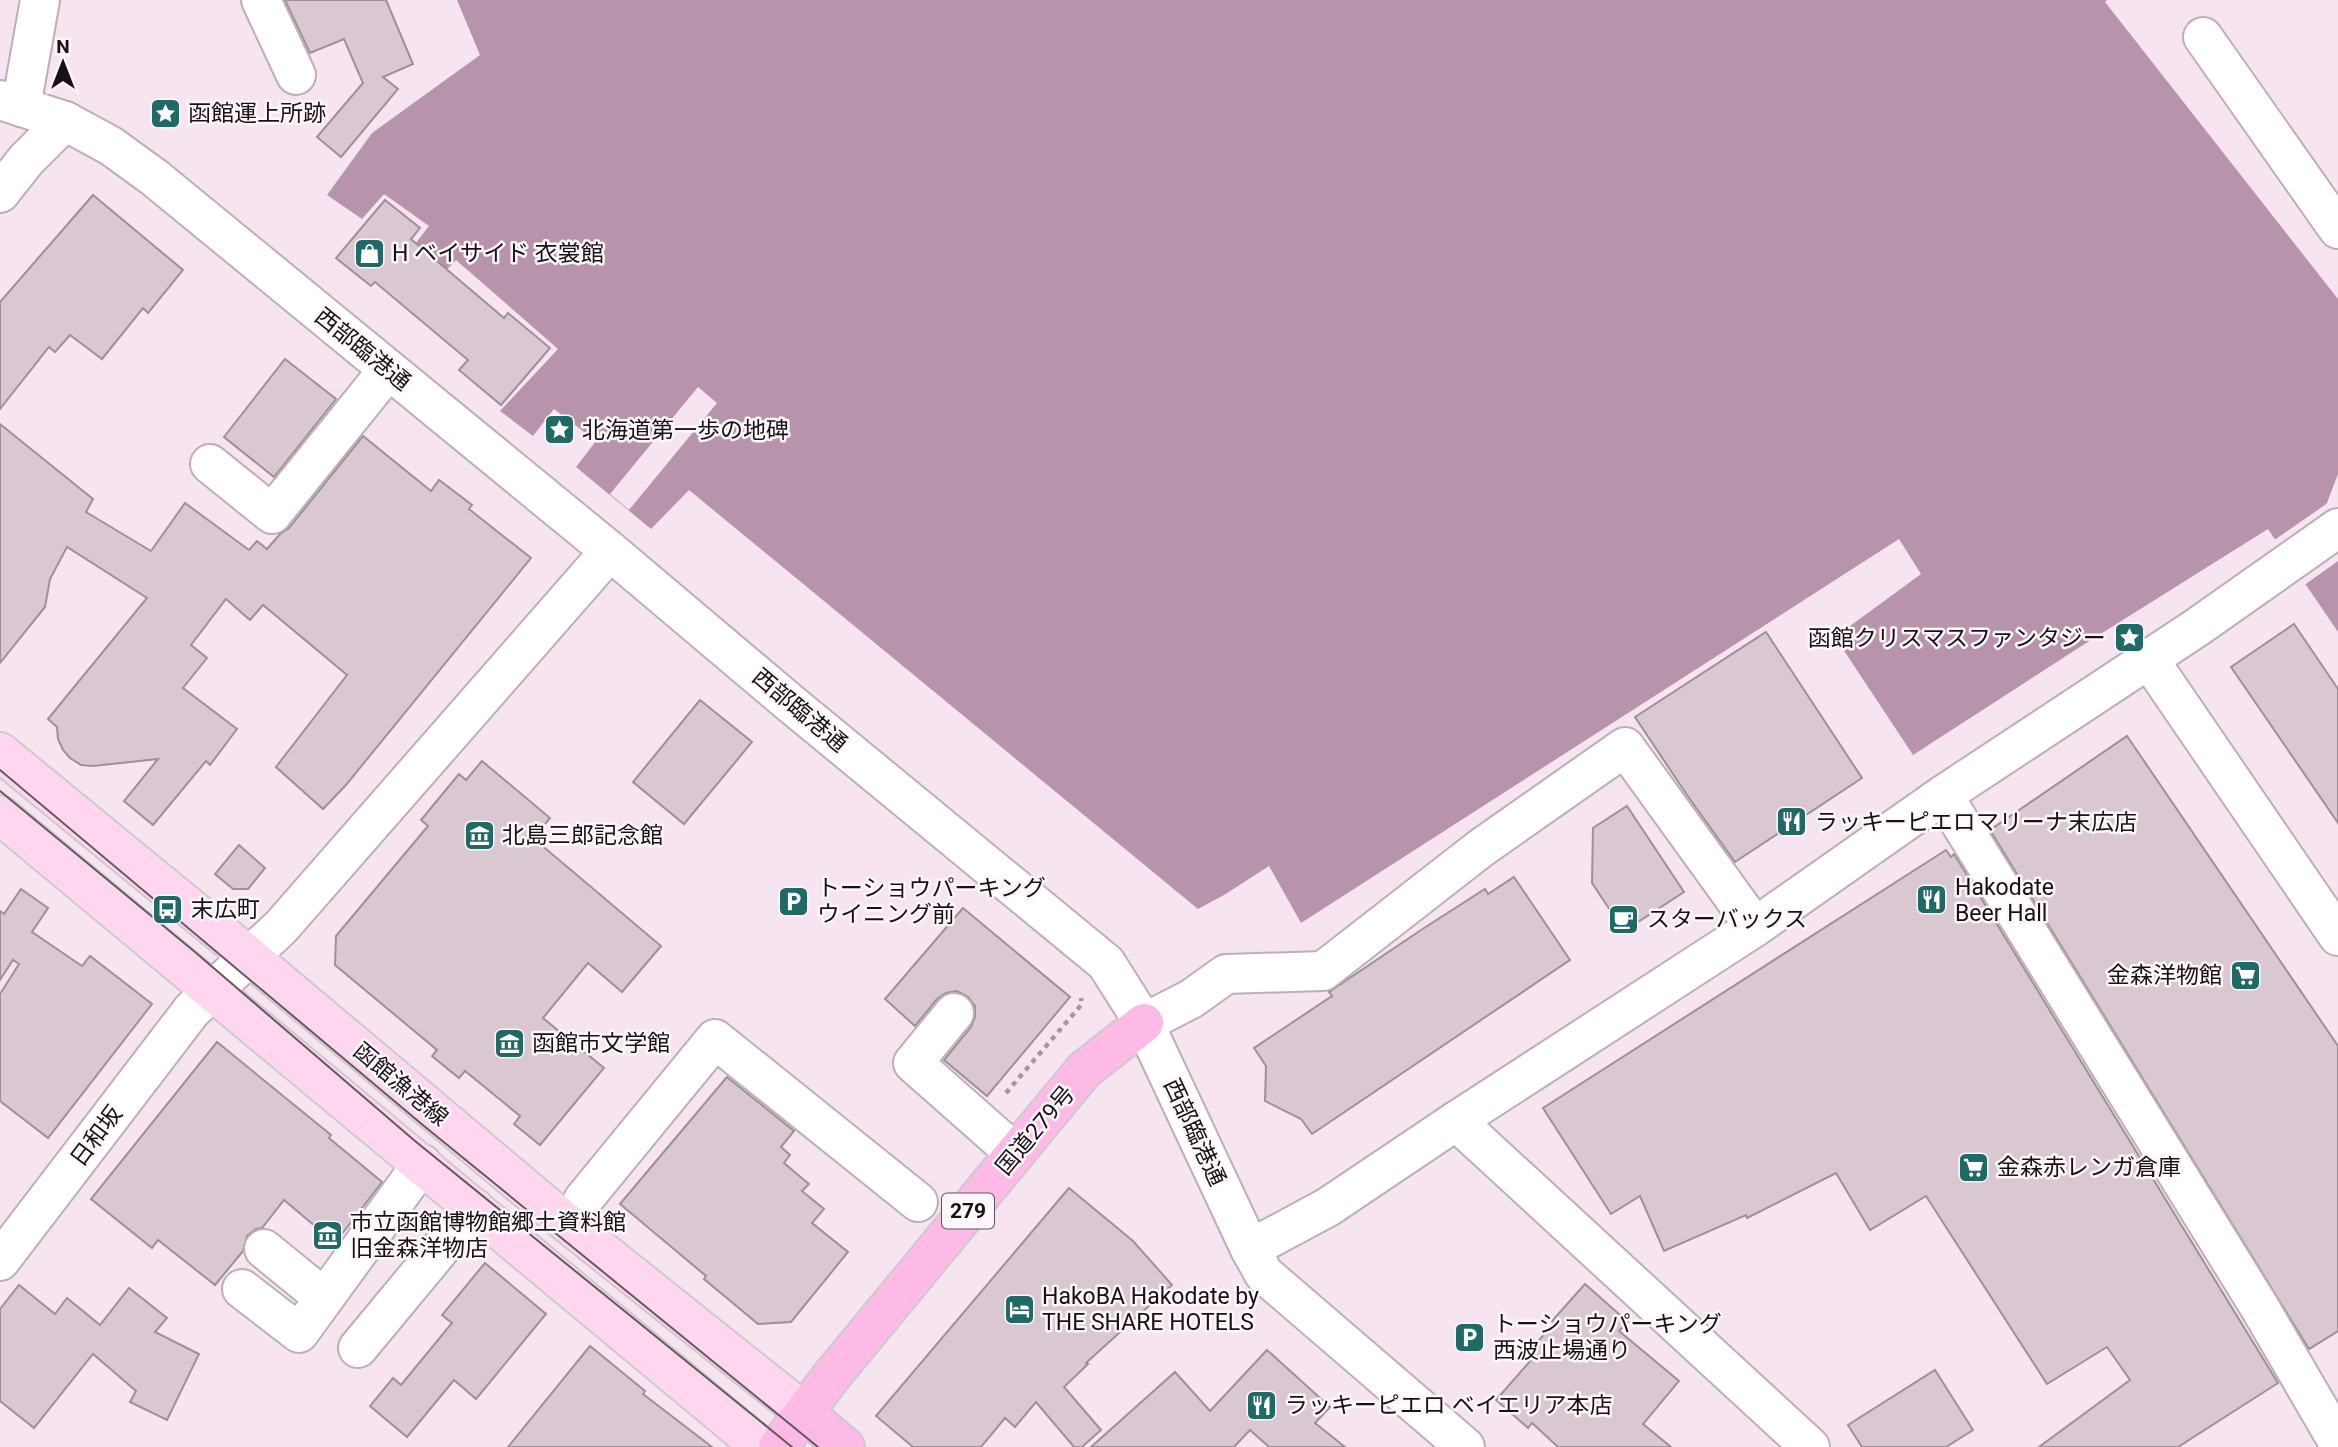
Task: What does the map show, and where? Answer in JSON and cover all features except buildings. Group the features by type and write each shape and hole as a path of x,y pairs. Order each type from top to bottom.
{"highway":[{"name":"国道279号","path":"778,1447 839,1368 1084,1070 1144,1023"},
{"path":"805,1413 845,1447"}],"main road":[{"name":"函館漁港線","path":"0,752 250,957 562,1219 805,1413"},
{"path":"0,815 183,966 202,1001 422,1164 761,1447"}],"street":[{"path":"11,103 40,0"},
{"path":"261,0 296,75"},
{"path":"2203,37 2334,215"},
{"name":"西部臨港通","path":"11,103 65,121 111,146 155,178 1106,963 1144,1023 1264,1275 1465,1447"},
{"path":"0,193 26,160 65,121"},
{"path":"210,464 272,514 388,370"},
{"path":"1250,1249 1328,1207 1455,1121 1755,927 1944,794 2196,628 2338,527"},
{"name":"日和坂","path":"0,1261 202,1001 281,927 610,551"},
{"path":"2148,658 2338,936"},
{"path":"1144,1023 1191,999 1226,974 1323,971 1481,848 1625,747 1755,927"},
{"path":"1944,794 2260,1308 2338,1442"},
{"path":"954,1013 913,1063 1015,1153"},
{"path":"583,1200 715,1039 918,1202"},
{"path":"1455,1121 1810,1447"},
{"path":"242,1289 299,1333 422,1164"},
{"path":"358,1348 474,1208"},
{"path":"264,1249 324,1298"}],"path":[{"path":"1006,1094 1082,1004 1080,987"}],"shaded area":[{"path":"457,0 2107,0 2105,2 2338,299 2338,474 2325,508 2338,519 2338,632 2268,529 1913,755 1835,637 1921,574 1899,539 1301,923 1269,866 1198,909 689,490 651,529 576,467 596,441 554,409 533,436 500,411 558,349 456,260 433,284 402,261 429,226 384,194 362,219 327,195 372,133 480,55"}],"pier":[{"path":"698,387 717,403 629,510 610,494"},
{"path":"2332,500 2329,507 2338,514 2338,561 2303,586 2273,541"}],"tram line":[{"path":"0,770 424,1126 818,1447"},
{"path":"0,791 195,952 415,1141 792,1447"}],"place":[{"name":"函館運上所跡","path":"165,113"},
{"name":"H ベイサイド 衣裳館","path":"369,253"},
{"name":"北海道第一歩の地碑","path":"559,430"},
{"name":"函館クリスマスファンタジー","path":"2129,638"},
{"name":"ラッキーピエロマリーナ末広店","path":"1792,822"},
{"name":"北島三郎記念館","path":"479,835"},
{"name":"Hakodate Beer Hall","path":"1932,900"},
{"name":"トーショウパーキング ウイニング前","path":"794,901"},
{"name":"末広町","path":"168,909"},
{"name":"スターバックス","path":"1624,919"},
{"name":"金森洋物館","path":"2245,975"},
{"name":"函館市文学館","path":"509,1043"},
{"name":"金森赤レンガ倉庫","path":"1974,1167"},
{"name":"市立函館博物館郷土資料館 旧金森洋物店","path":"327,1235"},
{"name":"HakoBA Hakodate by THE SHARE HOTELS","path":"1019,1309"},
{"name":"トーショウパーキング 西波止場通り","path":"1470,1337"},
{"name":"ラッキーピエロ ベイエリア本店","path":"1262,1405"}]}
